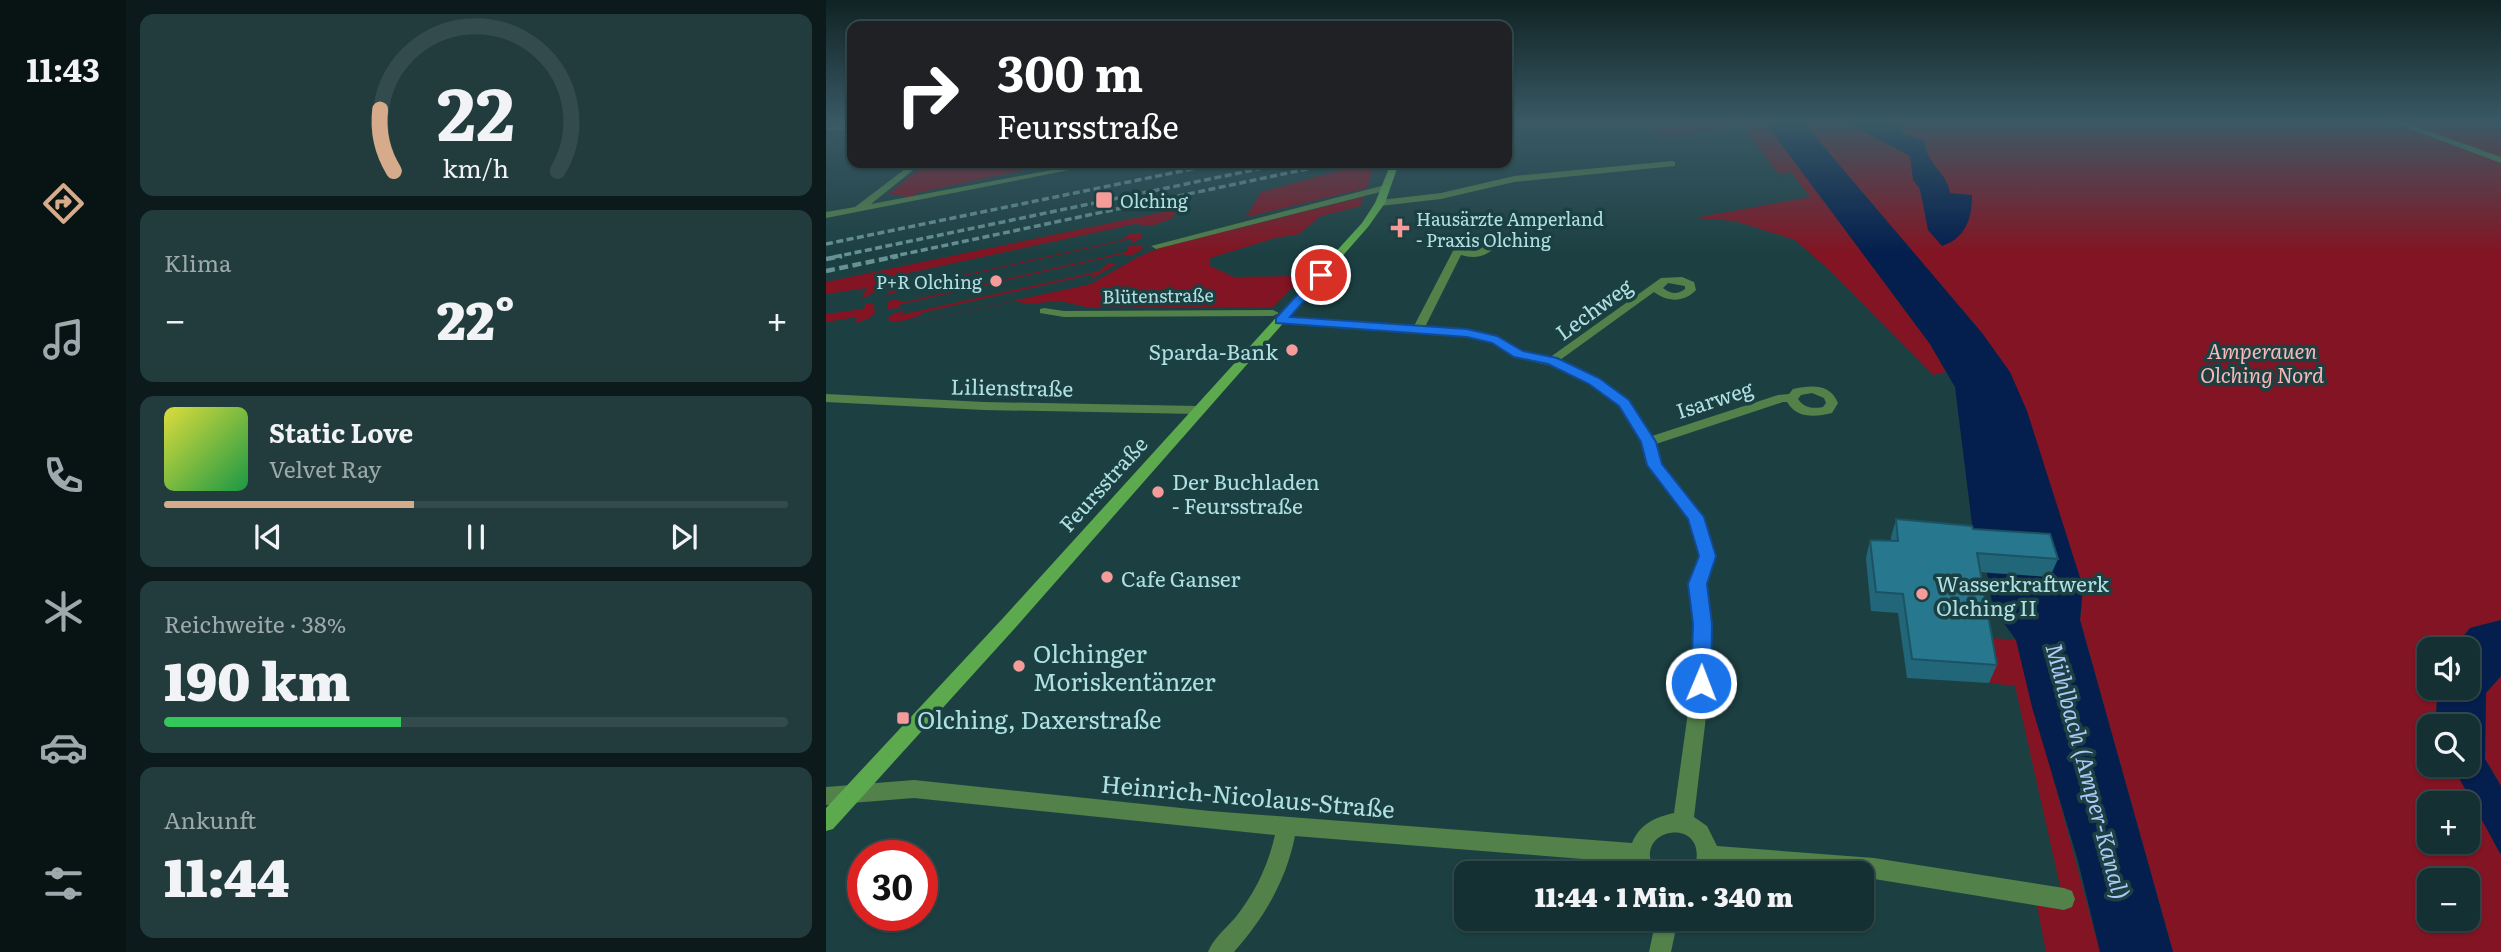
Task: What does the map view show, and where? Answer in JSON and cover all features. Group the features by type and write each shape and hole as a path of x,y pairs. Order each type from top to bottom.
{"street":[{"path":"1156,246 1382,196 1441,196 1514,179 1657,165"},
{"path":"857,210 912,168"},
{"path":"826,215 1075,168"},
{"name":"Feursstraße","path":"826,822 1010,622 1277,317 1365,225 1382,196 1393,168"},
{"path":"1418,329 1459,249"},
{"name":"Lechweg","path":"1552,361 1651,289 1657,288"},
{"name":"Blütenstraße","path":"1044,311 1064,314 1277,317 1467,333 1497,340 1518,354 1552,361 1594,381 1624,403 1649,442 1655,465 1696,517 1707,556 1698,584 1702,624 1701,683 1683,823"},
{"name":"Isarweg","path":"1649,442 1782,397 1793,398"},
{"name":"Lilienstraße","path":"829,401 1197,410"},
{"name":"Heinrich-Nicolaus-Straße","path":"826,796 914,789 1614,861"},
{"path":"1642,861 1646,835 1657,826 1670,822 1683,823 1701,834 1706,861"},
{"path":"1219,952 1242,927 1272,883 1282,854 1287,826"},
{"path":"1874,869 1894,870 2064,899"},
{"path":"1660,952 1664,931"}],"green space":[{"path":"1772,165 1797,165 1930,344 1946,372 1933,375 1828,269 1795,240 1735,221 1694,218 1810,197 1791,172 1778,174"},
{"name":"Amperauen Olching Nord","path":"1840,165 1912,165 1923,203 1959,195 1950,193 1928,165 2501,165 2501,620 2470,628 2463,637 2417,637 2417,700 2437,700 2436,714 2417,714 2417,777 2459,777 2466,791 2417,791 2417,854 2480,854 2480,816 2501,855 2501,952 2173,952 2080,620 2083,587 1982,333"},
{"path":"921,168 1034,168 916,193 916,198 888,194"},
{"path":"1348,168 1373,168 1367,188 1246,217 1261,192"},
{"path":"1363,197 1361,206 1321,216 1299,234 1275,238 1210,258 1210,266 1234,277 1303,276 1273,307 1091,308 1060,301 1027,304 1015,301 892,327 1091,284 1138,257 1162,247"},
{"path":"1178,209 1171,219 1151,226 1135,224 904,274 902,279 861,299 867,288 826,294 826,282"},
{"path":"1131,233 1141,234 1142,238 1132,243 1131,239 888,295 889,290 904,283 901,287 1122,240"},
{"path":"1139,245 1144,248 1131,256 1122,254 898,305 902,308 888,309 887,303 894,299 904,302 1125,252 1129,249 1125,247"},
{"path":"1108,263 1118,263 1093,278 1090,278 1094,274 925,312 905,320 891,322 888,318 905,310 900,315 1100,271"},
{"path":"867,303 873,303 875,313 868,319 855,323 857,317 826,322 826,314 863,309"},
{"path":"1982,637 2016,640 2100,952 2046,952 2035,896 2063,899 2015,686 1989,683"},
{"path":"2501,676 2501,786 2485,759 2486,693"}],"water":[{"name":"Mühlbach (Amper-Kanal)","path":"1797,165 1840,165 1982,333 2010,372 2027,411 2083,587 2080,620 2173,952 2100,952 2078,861 2032,707 2016,640 1993,608 1987,573 2050,577 1975,548 1955,387 1930,344"},
{"path":"1911,165 1935,165 1945,179 1950,193 1972,195 1969,219 1957,238 1942,246 1928,230 1920,189 1913,180"},
{"path":"2501,620 2501,676 2486,693 2485,759 2501,786 2501,855 2480,816 2480,791 2466,791 2459,777 2480,777 2480,714 2436,714 2437,700 2480,700 2480,637 2463,637 2470,628"}],"building":[{"name":"Wasserkraftwerk Olching II","path":"1896,519 1972,526 1973,529 2050,534 2058,559 1977,553 1997,665 1912,659 1903,594 1876,592 1870,540 1898,541"}],"railway":[{"path":"826,244 1197,168"},
{"path":"834,257 1263,168"},
{"path":"890,257 1311,168"},
{"path":"826,259 842,256"},
{"path":"826,271 898,256"}],"place":[{"name":"Olching","path":"1104,200"},
{"name":"Hausärzte Amperland - Praxis Olching","path":"1400,228"},
{"name":"P+R Olching","path":"996,281"},
{"name":"Sparda-Bank","path":"1292,350"},
{"name":"Der Buchladen - Feursstraße","path":"1158,492"},
{"name":"Cafe Ganser","path":"1107,577"},
{"name":"Wasserkraftwerk Olching II","path":"1922,594"},
{"name":"Olchinger Moriskentänzer","path":"1019,666"},
{"name":"Olching, Daxerstraße","path":"903,718"}],"route":[{"path":"1321,275 1280,320 1467,333 1497,340 1518,354 1560,364 1594,381 1624,403 1634,423 1649,442 1648,449 1655,465 1696,517 1707,556 1698,584 1702,624 1701,683"}]}
